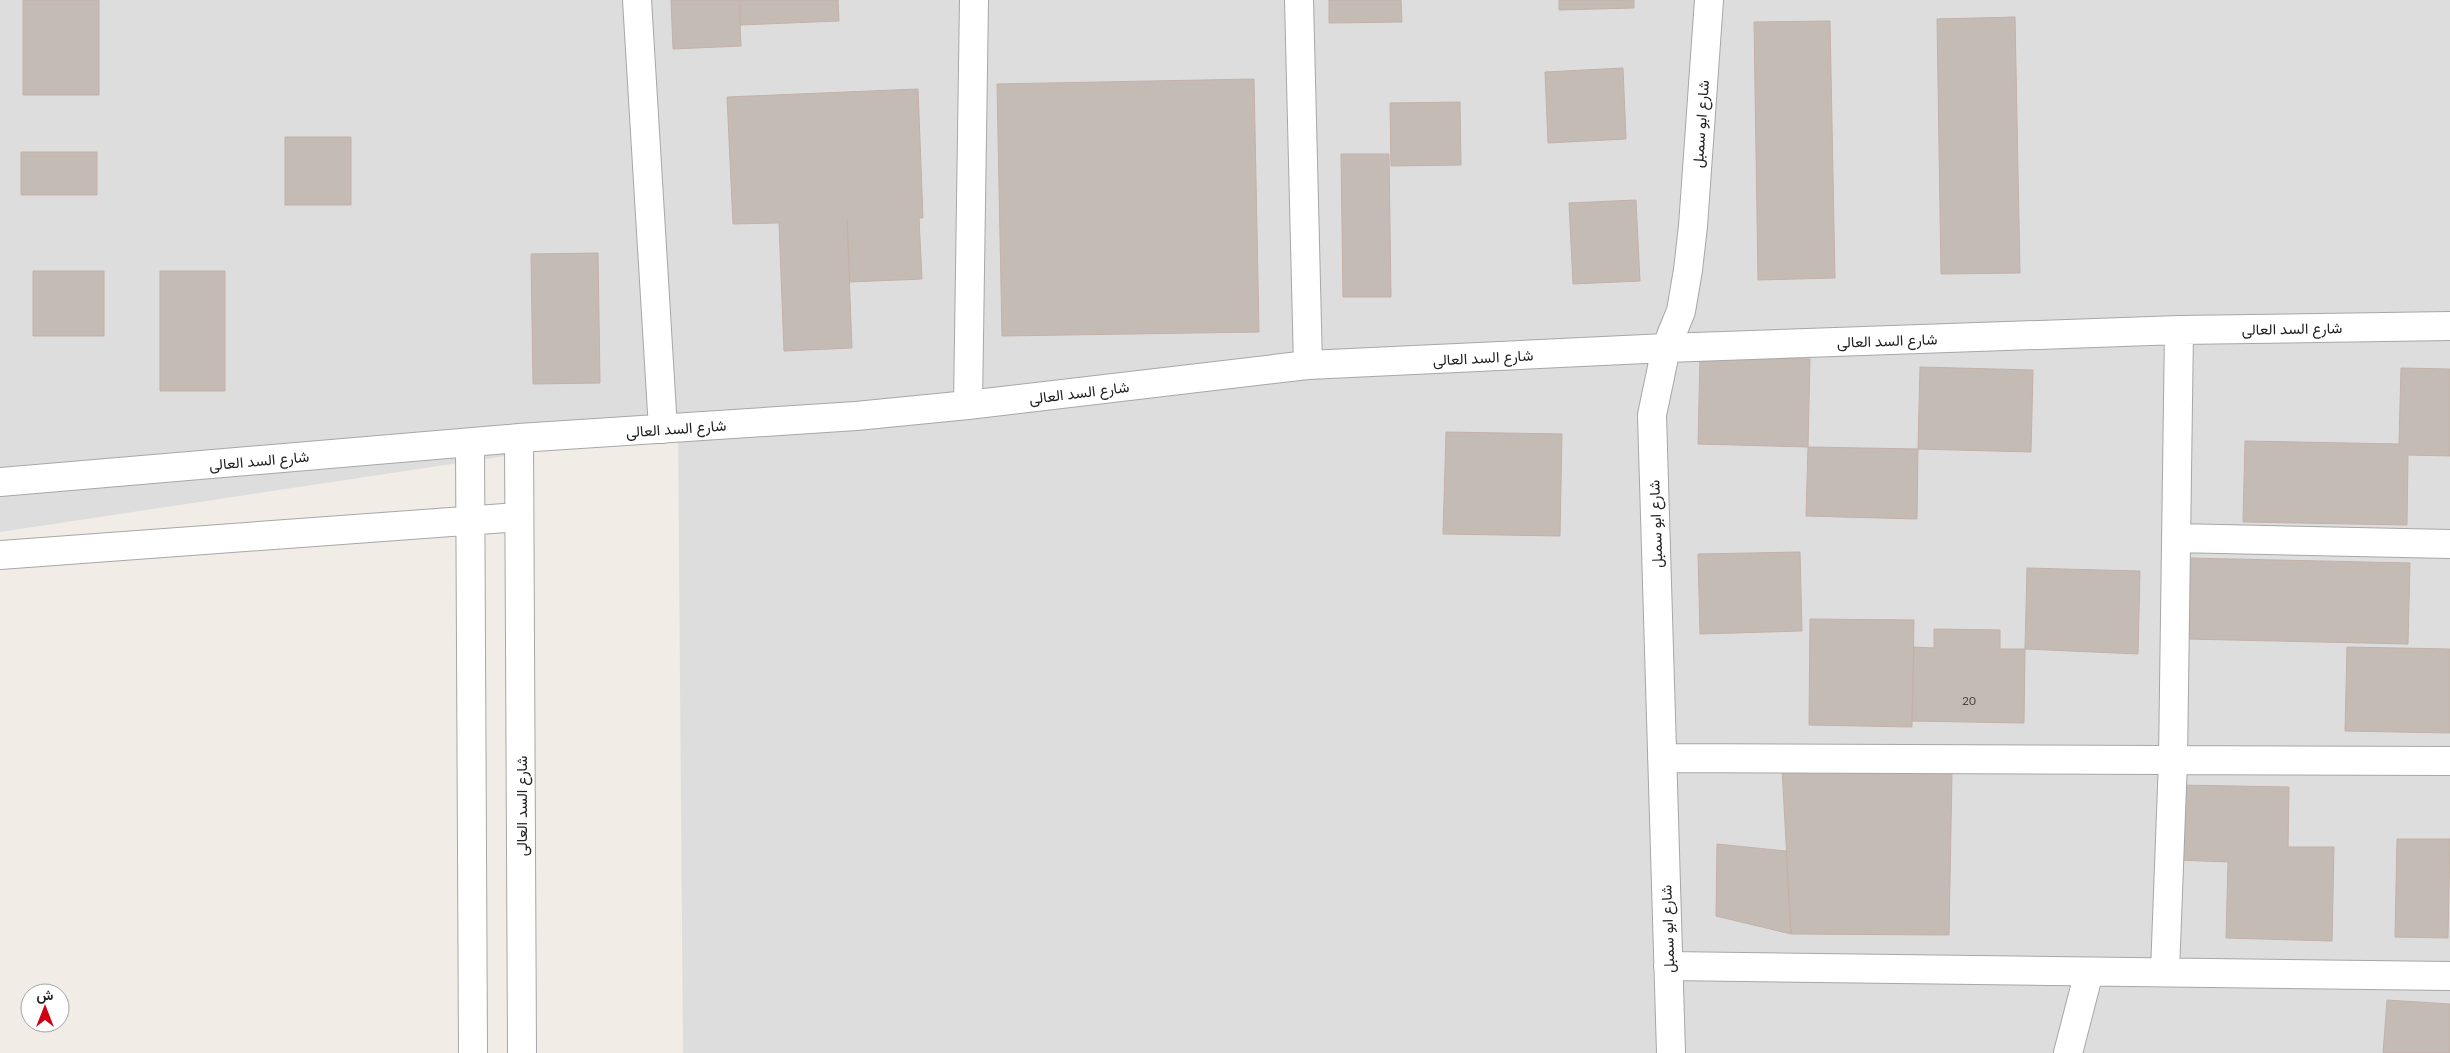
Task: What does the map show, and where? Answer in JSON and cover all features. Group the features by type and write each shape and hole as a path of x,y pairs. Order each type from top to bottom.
{"street":[{"path":"637,0 663,429"},
{"path":"968,405 974,0"},
{"path":"1299,0 1308,365"},
{"name":"شارع ابو سمبل","path":"1671,1053 1652,415 1666,348 1681,311 1692,235 1709,0"},
{"name":"شارع السد العالى","path":"0,482 519,438 856,416 968,405 1308,365 1666,348 2179,330 2450,326"},
{"path":"2165,972 2173,760 2179,330"},
{"name":"شارع السد العالى","path":"519,438 522,1053"},
{"path":"470,443 473,1053"},
{"path":"0,555 470,519 519,517"},
{"path":"2176,538 2450,544"},
{"path":"1662,758 2450,761"},
{"path":"1668,966 2450,976"},
{"path":"2068,1053 2089,972"}],"shaded area":[{"path":"0,0 2450,0 2450,1053 683,1053 678,430 0,532"}],"building":[{"path":"23,0 99,0 99,95 23,95"},
{"path":"671,0 739,0 741,46 673,49"},
{"path":"740,0 838,0 839,21 740,25"},
{"path":"1329,0 1401,0 1402,22 1329,23"},
{"path":"1559,0 1634,0 1634,8 1559,10"},
{"path":"2015,17 2020,273 1941,274 1937,19"},
{"path":"1830,21 1835,278 1758,280 1754,22"},
{"path":"1623,68 1626,139 1548,143 1545,72"},
{"path":"1254,79 1259,332 1002,336 997,84"},
{"path":"918,89 923,218 919,218 922,279 850,282 847,220 852,348 784,351 779,223 733,224 727,97"},
{"path":"1460,102 1461,165 1391,166 1390,103"},
{"path":"285,137 351,137 351,205 285,205"},
{"path":"21,152 97,152 97,195 21,195"},
{"path":"1341,154 1389,154 1391,297 1343,297"},
{"path":"1636,200 1640,281 1573,284 1569,203"},
{"path":"598,253 600,383 533,384 531,254"},
{"path":"33,271 104,271 104,336 33,336"},
{"path":"160,271 225,271 225,391 160,391"},
{"path":"1700,357 1810,359 1808,447 1698,444"},
{"path":"1920,367 2033,370 2031,452 1918,449"},
{"path":"2401,368 2450,369 2450,456 2408,455 2407,525 2243,522 2245,441 2399,444"},
{"path":"1446,432 1562,434 1560,536 1443,534"},
{"path":"1808,447 1918,449 1917,519 1806,516"},
{"path":"1800,552 1802,631 1700,634 1698,554"},
{"path":"2189,558 2410,563 2408,644 2187,639"},
{"path":"2027,568 2140,571 2138,654 2025,649"},
{"path":"1810,619 1914,620 1912,727 1809,725"},
{"path":"1934,629 2000,630 2000,649 2025,649 2024,723 1912,721 1914,647 1934,648"},
{"path":"2347,647 2450,649 2450,733 2345,731"},
{"path":"1782,768 1952,772 1949,935 1791,934"},
{"path":"2179,785 2289,787 2288,847 2334,847 2332,941 2226,938 2228,862 2177,860"},
{"path":"2397,839 2450,839 2448,938 2395,937"},
{"path":"1717,844 1786,851 1791,934 1716,916"},
{"path":"2387,1000 2450,1004 2450,1053 2383,1053"}]}
